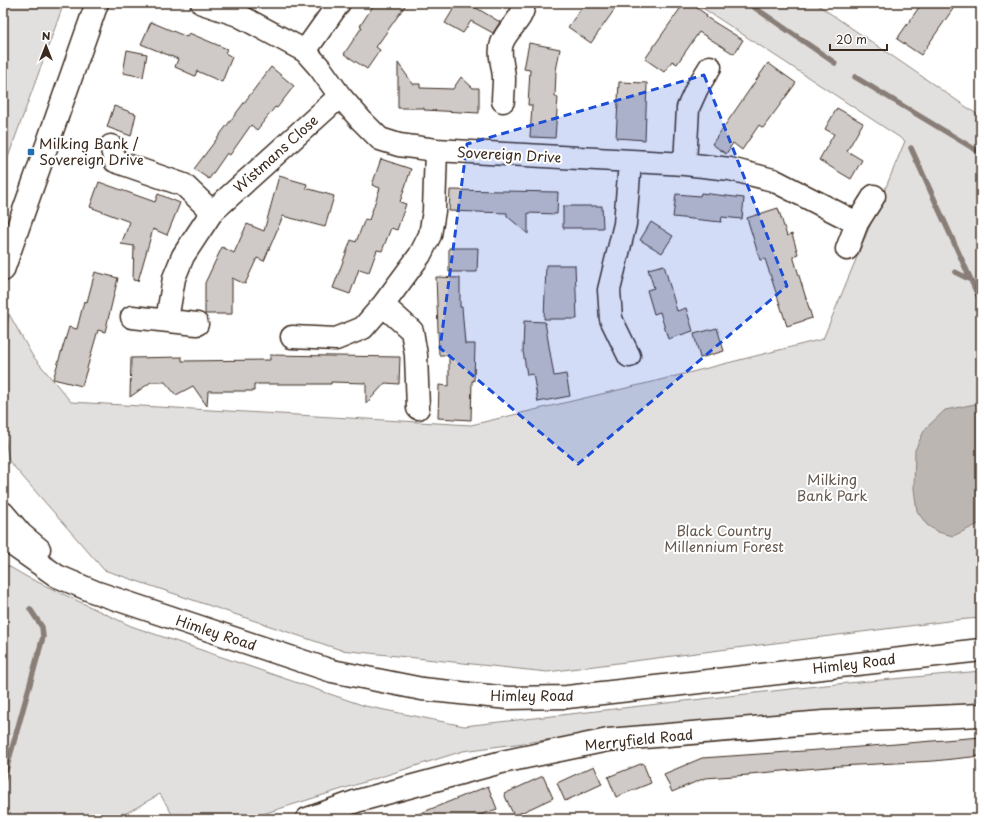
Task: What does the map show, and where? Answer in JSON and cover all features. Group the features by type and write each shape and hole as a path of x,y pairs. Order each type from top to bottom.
{"street":[{"path":"3,270 97,3"},
{"name":"Sovereign Drive","path":"202,3 238,15 305,51 361,120 380,138 399,145 436,150 684,164 730,169 773,180 857,223"},
{"path":"305,51 339,3"},
{"path":"503,101 504,80 501,52 502,42 524,11 524,3"},
{"path":"684,164 688,108 697,88 710,67"},
{"name":"Wistmans Close","path":"167,320 174,278 183,256 212,212 340,96"},
{"path":"111,146 115,161 184,184 212,212"},
{"path":"292,337 336,340 363,328 383,305 420,255 430,235 434,211 436,150"},
{"path":"629,356 612,319 609,290 625,224 630,162"},
{"path":"847,249 857,223 874,196"},
{"path":"383,305 412,331 416,355 418,408"},
{"path":"132,317 197,324"},
{"name":"Himley Road","path":"3,513 22,534 95,592"},
{"name":"Himley Road","path":"3,538 57,576 95,592 332,671 422,689 508,698 566,697 981,650"},
{"name":"Merryfield Road","path":"307,819 357,801 502,762 608,740 824,722 981,715"}],"highlighted area":[{"path":"704,75 787,286 578,464 440,348 467,144"}],"green space":[{"path":"7,3 64,3 3,171 3,12"},
{"name":"Milking Bank Park","path":"695,3 815,3 981,117 981,618 547,672 341,650 104,570 9,461 4,426 3,388 9,314 32,355 71,402 471,425 823,339 905,141"},
{"path":"3,563 27,577 131,626 365,706 464,726 826,685 981,671 981,703 591,734 463,751 247,819 175,819 160,794 123,815 125,819 3,819"}],"shaded area":[{"path":"981,404 981,523 953,536 938,532 927,525 917,511 914,489 915,450 925,429 945,410"}],"building":[{"path":"375,3 407,3 376,47 380,50 367,69 344,54 362,27 360,26"},
{"path":"457,3 468,3 500,22 493,33 471,21 463,33 445,23"},
{"path":"585,3 619,3 591,43 568,27"},
{"path":"684,3 690,3 707,15 706,17 743,40 734,54 699,32 677,64 672,61 664,72 645,59"},
{"path":"922,3 957,3 921,55 897,39"},
{"path":"151,22 187,37 189,33 227,49 225,53 232,57 222,82 197,71 195,76 175,67 178,59 141,44"},
{"path":"529,43 560,49 556,71 555,97 558,97 555,138 530,137 532,105 528,105 530,70 524,69"},
{"path":"127,50 147,54 143,77 123,73"},
{"path":"398,63 413,84 420,84 420,88 453,89 461,77 473,88 479,88 479,113 424,110 424,108 398,108"},
{"path":"768,63 796,83 763,128 759,125 742,150 733,143 726,154 712,144"},
{"path":"271,67 294,86 257,130 251,125 230,155 227,153 209,179 194,169"},
{"path":"619,82 647,83 645,140 616,138"},
{"path":"114,106 136,114 131,136 107,127"},
{"path":"837,108 863,123 847,151 862,160 851,179 819,160 834,134 825,129"},
{"path":"381,159 411,169 400,202 406,204 397,230 391,228 382,251 377,250 369,272 359,269 350,294 333,288 351,240 356,242 365,219 369,220 380,188 372,185"},
{"path":"279,176 307,184 306,188 334,196 325,227 283,216 264,261 257,258 245,284 232,278 232,314 205,314 205,283 222,247 234,253 247,224 264,231"},
{"path":"99,182 155,202 158,194 180,203 167,235 153,229 138,281 133,280 134,246 121,244 130,222 90,207"},
{"path":"450,190 558,192 557,214 528,213 528,234 507,216 507,213 449,211"},
{"path":"701,193 744,198 742,219 722,217 721,222 673,217 676,194 700,196"},
{"path":"563,206 602,206 603,228 563,228"},
{"path":"778,208 787,236 792,234 798,254 793,256 812,318 787,326 765,259 760,260 747,218"},
{"path":"651,222 673,236 662,253 640,240"},
{"path":"449,248 478,248 477,272 449,272"},
{"path":"546,265 575,265 577,319 544,319"},
{"path":"664,265 677,311 686,308 693,331 668,339 660,312 654,314 647,290 654,288 648,269"},
{"path":"95,272 118,278 105,332 98,330 82,386 53,379 69,327 77,329 84,301 87,302"},
{"path":"436,277 460,278 460,307 462,307 465,344 475,344 471,420 438,418 439,385 449,386 449,355 439,355"},
{"path":"524,321 545,322 554,376 566,374 570,396 538,402 533,374 527,375 523,351"},
{"path":"717,328 724,351 700,358 694,334"},
{"path":"270,355 400,357 399,384 385,383 366,404 366,383 331,382 331,384 254,384 254,391 208,391 207,406 193,386 176,395 165,382 151,382 130,397 131,358 182,357 182,361 270,360"},
{"path":"981,737 981,756 934,761 839,766 705,778 672,792 664,774 702,758"},
{"path":"643,763 651,783 616,797 608,777"},
{"path":"594,766 602,784 565,801 557,783"},
{"path":"543,776 553,798 514,816 504,794"},
{"path":"488,786 497,809 469,819 406,819"}],"waterway":[{"path":"748,3 835,63"},
{"path":"855,77 981,153"},
{"path":"911,148 981,302"},
{"path":"955,272 971,280"},
{"path":"3,781 43,637 42,627 30,609"}],"place":[{"name":"Milking Bank / Sovereign Drive","path":"31,152"}],"park label":[{"name":"Black Country Millennium Forest","path":"724,540"}]}
